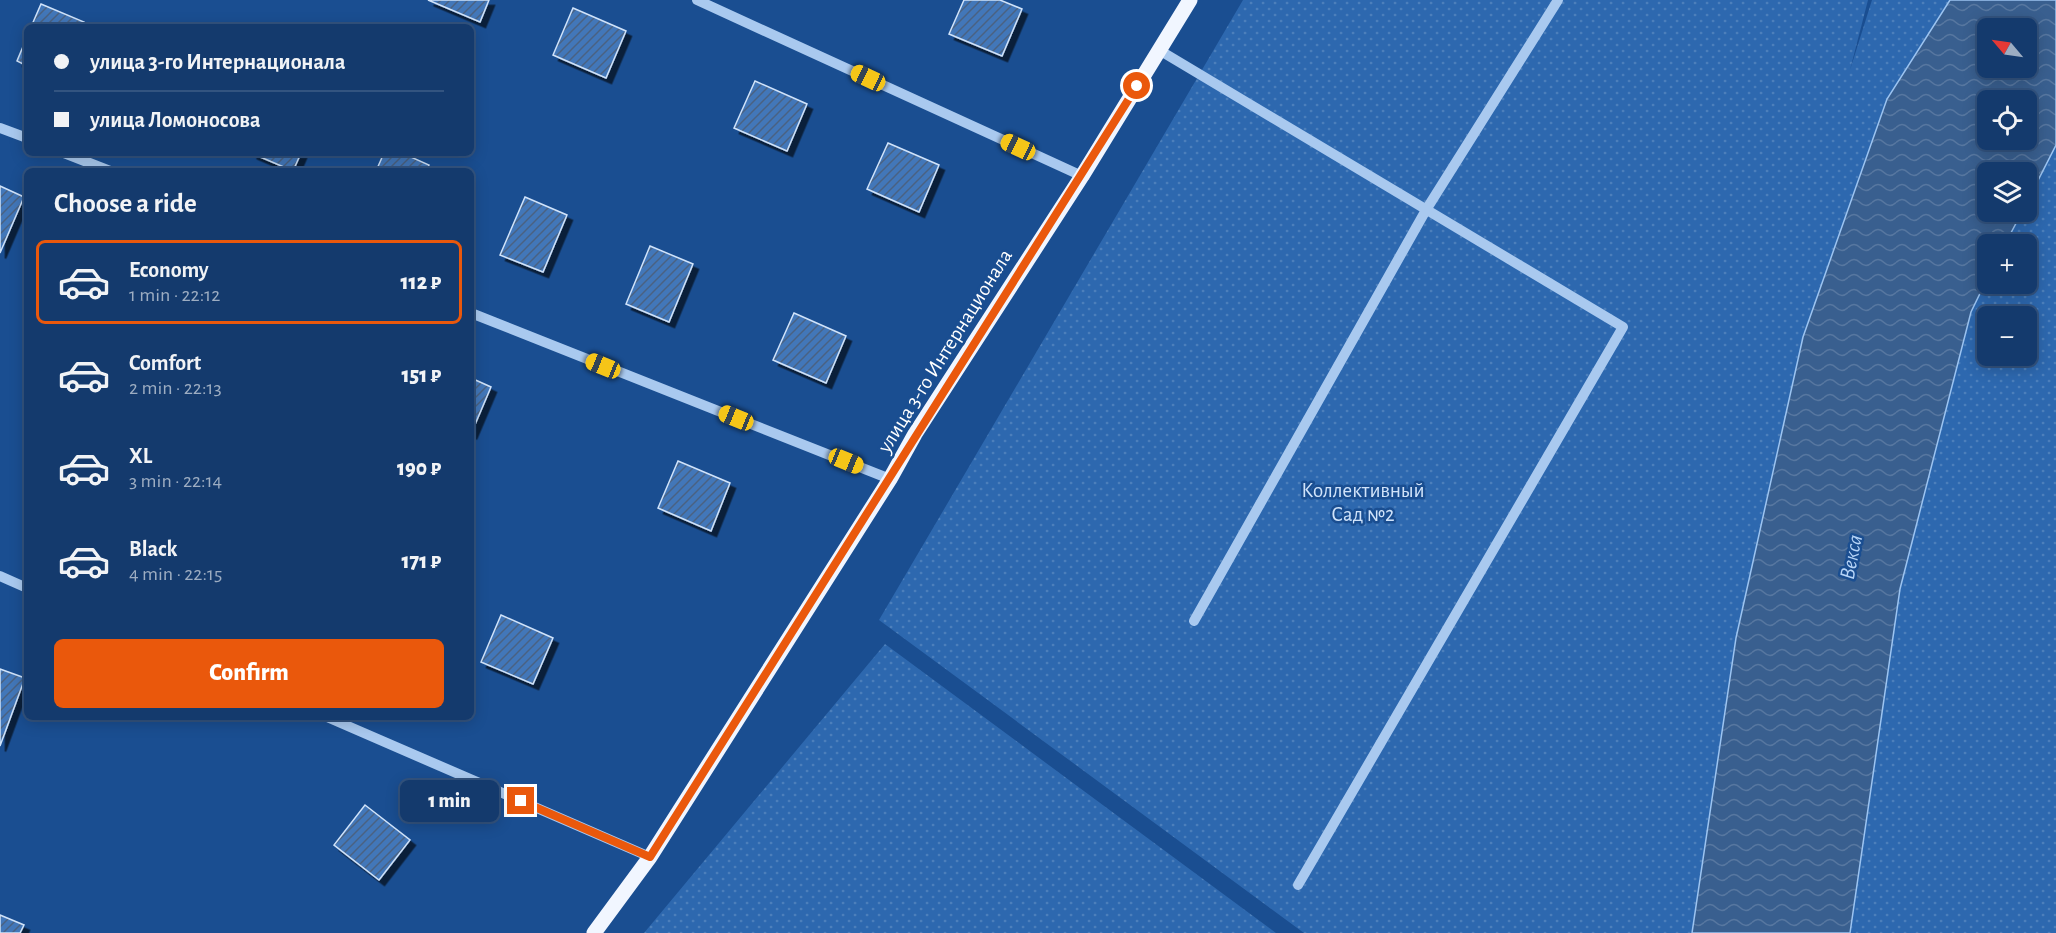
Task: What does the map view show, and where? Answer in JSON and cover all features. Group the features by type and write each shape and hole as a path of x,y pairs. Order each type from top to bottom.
{"main road":[{"name":"улица 3-го Интернационала","path":"594,933 650,857 890,479 915,434 1082,176 1190,0"}],"street":[{"path":"697,0 1082,176"},
{"path":"1194,621 1426,210 1558,0"},
{"path":"1159,50 1623,327 1298,885"},
{"path":"0,128 24,137"},
{"path":"72,156 102,168"},
{"path":"474,315 890,479"},
{"path":"0,576 24,587"},
{"path":"334,720 650,857"}],"green space":[{"name":"Коллективный Сад №2","path":"1243,0 1868,0 1850,70 1872,0 1950,0 1887,99 1803,337 1736,638 1692,933 1304,933 879,620"},
{"path":"2056,145 2056,933 1850,933 1900,589 1971,312 1980,294 2037,294 2037,234 2010,234 2017,222 2037,222 2037,182"},
{"path":"885,644 1276,933 644,933"}],"water":[{"name":"Векса","path":"1950,0 2056,0 2056,145 2037,182 2037,162 1977,162 1977,222 2017,222 2010,234 1977,234 1977,294 1980,294 1971,312 1900,589 1850,933 1692,933 1736,638 1803,337 1887,99"}],"building":[{"path":"428,0 489,0 480,22"},
{"path":"964,0 1000,0 1022,9 1002,56 949,34"},
{"path":"41,4 84,22 83,24 32,24"},
{"path":"573,8 626,31 606,78 553,55"},
{"path":"24,44 24,64 17,61"},
{"path":"755,81 807,104 787,151 734,128"},
{"path":"888,143 939,165 919,212 867,189"},
{"path":"258,156 300,156 294,168 286,168"},
{"path":"383,156 409,156 429,165 428,168 377,168"},
{"path":"0,186 24,197 0,253"},
{"path":"525,197 567,215 543,272 500,255"},
{"path":"650,246 693,264 669,322 626,304"},
{"path":"794,313 846,336 826,383 773,360"},
{"path":"474,379 491,387 474,427"},
{"path":"678,461 730,483 711,531 658,508"},
{"path":"501,615 553,638 533,684 481,662"},
{"path":"0,669 24,678 24,681 0,746"},
{"path":"365,805 410,840 379,880 334,845"},
{"path":"0,915 24,925 20,933 0,933"}],"route":[{"path":"521,801 650,857 890,479 915,434 1082,176 1137,86"}]}
